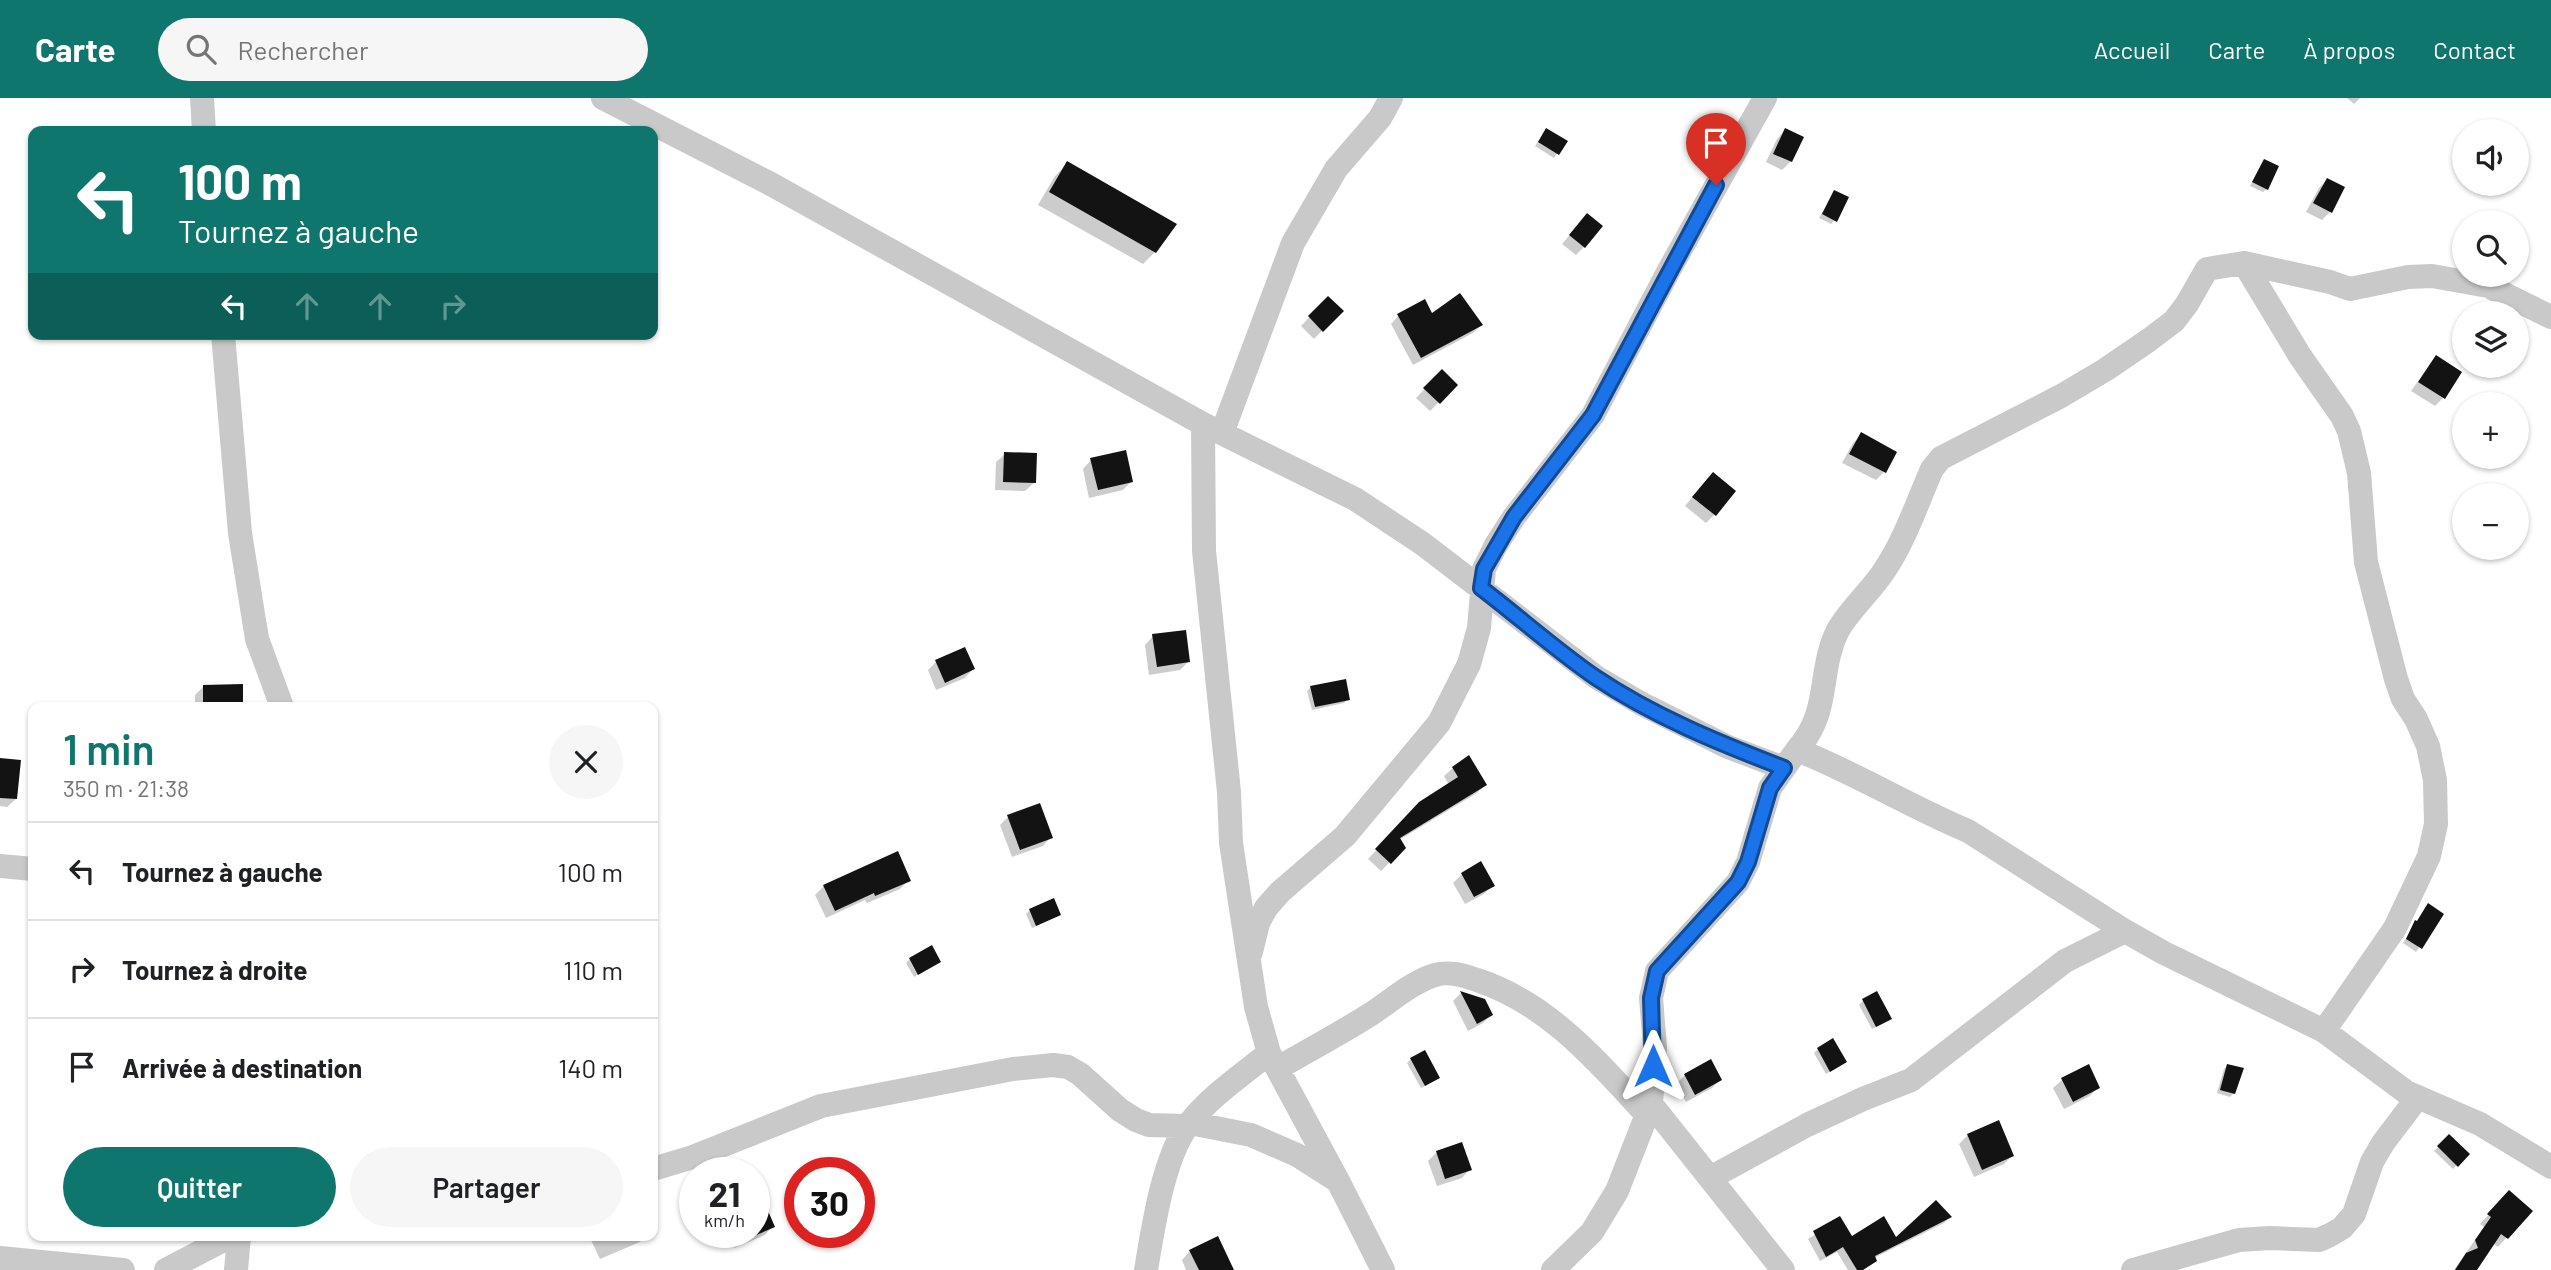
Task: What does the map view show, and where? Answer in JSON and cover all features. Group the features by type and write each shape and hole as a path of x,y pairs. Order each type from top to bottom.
{"street":[{"path":"202,98 204,126"},
{"path":"603,98 657,126"},
{"path":"1383,1270 1273,1060 1256,1006 1231,843 1229,792 1204,551 1212,429 1293,243 1336,169 1380,118 1391,98"},
{"path":"1249,963 1258,923 1266,908 1280,892 1345,836 1439,723 1469,664 1479,628 1484,569 1502,536 1593,415 1668,272 1765,98"},
{"path":"658,126 781,190 1212,429 1355,499 1423,544 1596,677 1642,704 1728,747 1790,759 1831,763 1941,820 1968,831 2125,931 2164,953 2325,1031 2406,1092 2480,1124 2551,1167"},
{"path":"1553,1270 1592,1232 1617,1191 1649,1109 1655,1046 1651,998 1657,971 1738,882 1748,862 1770,788 1810,736 1818,717 1830,653 1839,630 1897,551 1932,469 1941,458 2061,396 2148,340 2174,321 2207,269 2244,263 2350,289 2380,285 2408,277 2432,276 2488,286 2551,317"},
{"path":"2244,263 2349,431 2359,473 2366,562 2396,679 2403,699 2428,746 2435,780 2436,824 2429,856 2395,928 2325,1031"},
{"path":"224,340 240,533 257,639 280,702"},
{"path":"0,866 28,869"},
{"path":"1710,1178 1807,1125 1912,1080 2065,961 2125,931"},
{"path":"1146,1270 1167,1168 1188,1124 1225,1089 1273,1060 1350,1027 1435,975 1457,973 1492,985 1528,1002 1583,1046 1649,1109 1710,1178 1783,1270"},
{"path":"658,1168 693,1157 821,1107 1013,1069 1068,1066 1120,1110 1136,1120 1149,1125 1188,1124 1251,1135 1297,1155 1339,1182"},
{"path":"2133,1270 2239,1240 2319,1240 2342,1228 2354,1214 2372,1162 2383,1143 2418,1097"},
{"path":"166,1270 221,1241"},
{"path":"236,1270 239,1241"},
{"path":"0,1258 124,1270"}],"building":[{"path":"1546,128 1568,141 1559,155 1538,142"},
{"path":"1785,128 1804,137 1792,162 1773,154"},
{"path":"2264,159 2279,166 2268,190 2252,182"},
{"path":"1067,161 1177,224 1156,253 1049,192"},
{"path":"2327,178 2345,187 2332,213 2313,203"},
{"path":"1834,190 1849,197 1837,222 1822,214"},
{"path":"1587,213 1603,226 1585,248 1569,235"},
{"path":"1460,293 1483,325 1421,358 1397,314 1425,299 1432,313"},
{"path":"1328,296 1344,311 1323,332 1308,316"},
{"path":"2436,355 2452,365 2452,378 2458,378 2445,399 2418,382"},
{"path":"1442,369 1458,385 1440,404 1423,388"},
{"path":"1861,432 1897,452 1886,473 1849,454"},
{"path":"1126,450 1133,482 1098,490 1090,458"},
{"path":"1004,452 1037,453 1036,483 1003,482"},
{"path":"1713,472 1736,491 1716,516 1692,497"},
{"path":"1186,630 1190,662 1157,667 1152,634"},
{"path":"965,647 975,669 945,683 935,660"},
{"path":"1346,679 1350,700 1315,707 1310,686"},
{"path":"243,684 243,702 203,702 203,685"},
{"path":"1469,755 1487,785 1400,838 1406,848 1391,864 1375,849 1419,802 1458,777 1452,767"},
{"path":"0,758 21,760 17,799 0,798"},
{"path":"1040,803 1053,838 1020,850 1007,815"},
{"path":"898,851 911,881 875,896 874,893 835,911 823,885"},
{"path":"1481,861 1495,886 1474,897 1461,873"},
{"path":"1054,898 1061,915 1036,926 1029,909"},
{"path":"2428,903 2444,914 2422,949 2406,939 2415,920 2417,921"},
{"path":"932,945 941,962 918,975 909,958"},
{"path":"1460,991 1485,999 1493,1015 1477,1024"},
{"path":"1877,991 1892,1019 1876,1027 1862,999"},
{"path":"1833,1038 1847,1062 1830,1072 1817,1048"},
{"path":"1425,1050 1440,1078 1425,1086 1410,1058"},
{"path":"1711,1059 1722,1080 1695,1095 1684,1074"},
{"path":"2089,1064 2100,1088 2073,1102 2061,1078"},
{"path":"2227,1064 2244,1068 2235,1094 2220,1090"},
{"path":"1999,1120 2014,1156 1982,1170 1967,1134"},
{"path":"2449,1134 2470,1154 2458,1167 2437,1146"},
{"path":"1462,1142 1472,1170 1445,1179 1436,1151"},
{"path":"2509,1190 2533,1211 2508,1239 2501,1234 2477,1270 2455,1270 2466,1253 2478,1248 2475,1240 2491,1217 2487,1214"},
{"path":"1936,1200 1952,1217 1875,1256 1877,1261 1863,1270 1857,1270 1843,1247 1826,1257 1813,1231 1840,1216 1852,1236 1884,1216 1896,1237"},
{"path":"770,1215 775,1227 770,1229"},
{"path":"1218,1236 1234,1270 1199,1270 1189,1250"}],"route":[{"path":"1653,1066 1655,1046 1651,998 1657,971 1738,882 1748,862 1770,788 1784,768 1728,747 1642,704 1596,677 1481,588 1484,569 1496,545 1514,517 1593,415 1614,379 1716,185"}]}
